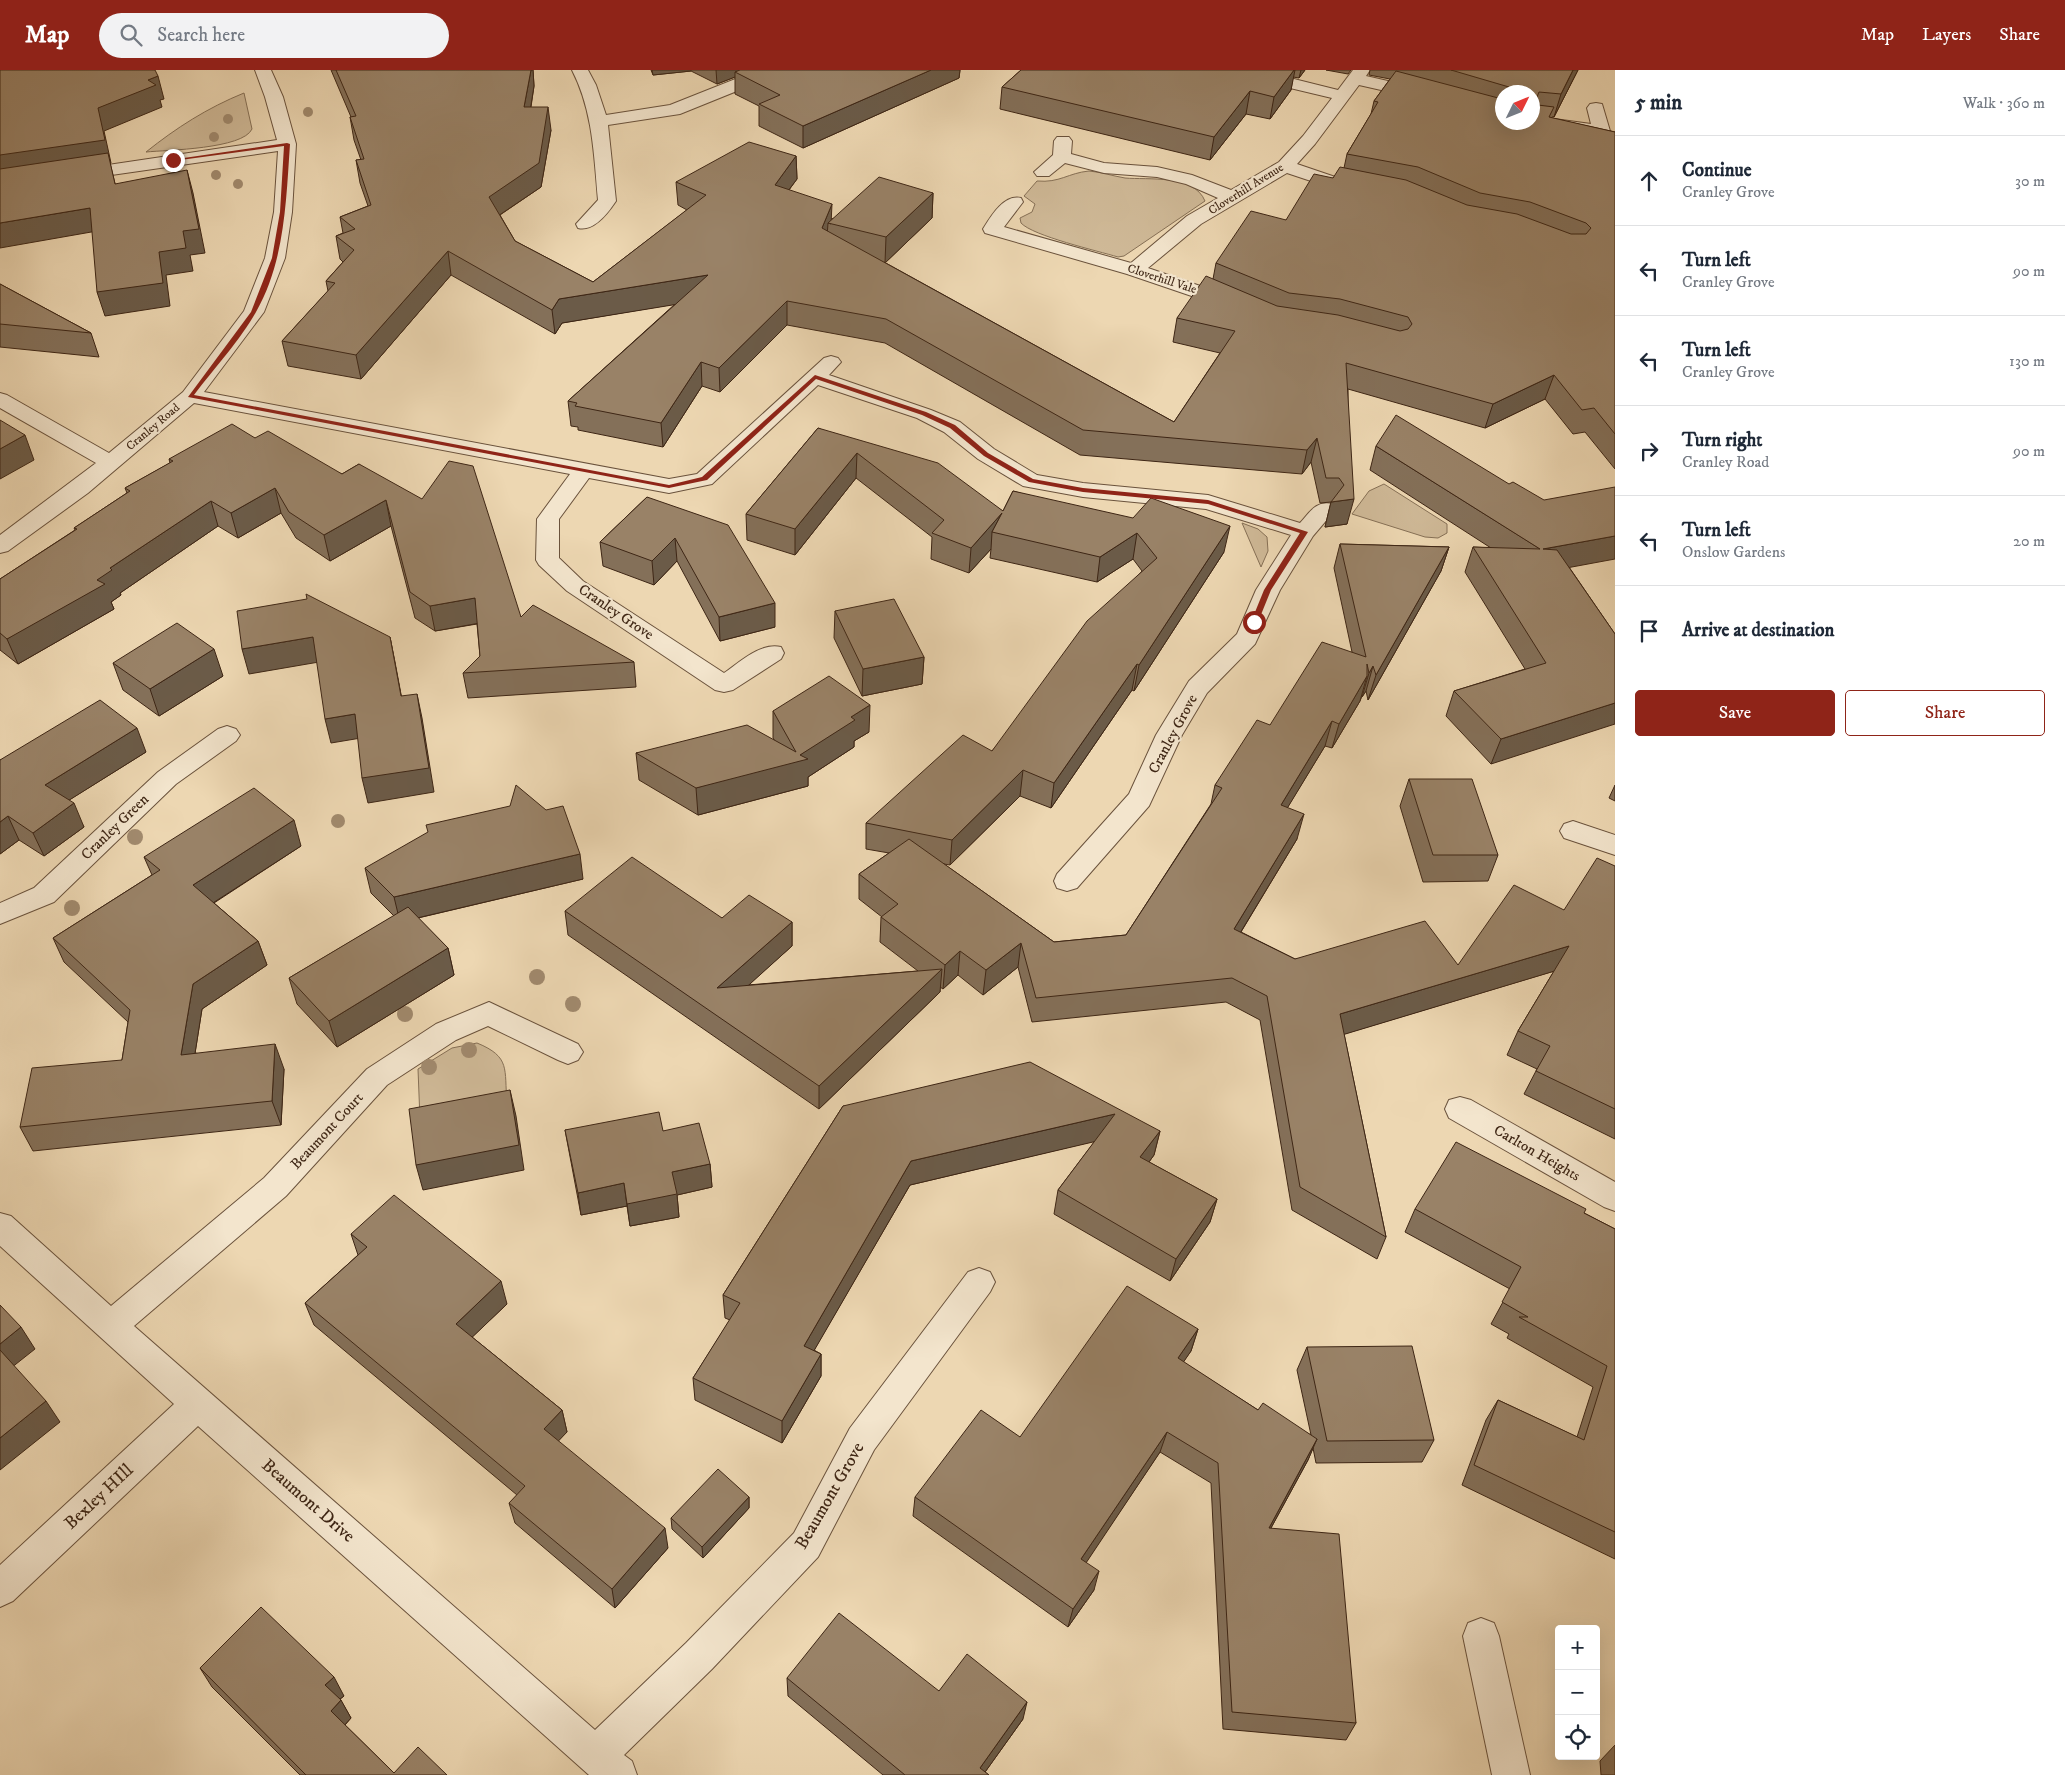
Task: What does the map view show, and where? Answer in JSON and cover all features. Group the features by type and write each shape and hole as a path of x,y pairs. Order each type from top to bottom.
{"street":[{"name":"Cranley Road","path":"0,546 80,488 190,396 254,312 275,258 283,212 287,144 274,97 263,70"},
{"path":"580,70 590,87 599,121 607,201 584,224"},
{"path":"599,121 674,110 773,70"},
{"path":"1237,70 1343,96"},
{"path":"1359,75 1437,98"},
{"name":"Cloverhill Avenue","path":"1134,270 1194,220 1286,166 1310,140 1359,75"},
{"path":"1540,122 1601,131 1596,108"},
{"path":"0,186 287,144"},
{"path":"1043,172 1063,149 1104,168 1157,172 1192,180 1233,198"},
{"path":"1286,166 1347,187 1366,190"},
{"name":"Cloverhill Vale","path":"1014,202 992,229 1213,295 1246,310"},
{"path":"190,396 582,472 669,486 704,478 831,362"},
{"path":"815,377 924,414 952,427 986,454 1031,481 1083,490 1208,502 1304,532"},
{"path":"0,399 111,463"},
{"name":"Cranley Grove","path":"582,472 548,519 547,560 575,586 724,684 772,653"},
{"name":"Cranley Grove","path":"1067,881 1140,800 1169,735 1198,687 1247,638 1268,590 1304,532 1325,509"},
{"name":"Cranley Green","path":"0,914 44,895 167,778 227,735"},
{"path":"1573,831 1615,846"},
{"name":"Beaumont Court","path":"112,1325 275,1187 377,1077 446,1032 489,1013 568,1052"},
{"name":"Carlton Heights","path":"1460,1109 1615,1198"},
{"name":"Beaumont Drive","path":"0,1226 198,1404 607,1765"},
{"name":"Beaumont Grove","path":"607,1765 699,1656 806,1545 862,1439 979,1282"},
{"name":"Bexley HIll","path":"0,1589 198,1404"},
{"path":"1481,1636 1511,1775"}],"shaded area":[{"path":"244,93 252,129 246,136 220,145 146,152 192,119"},
{"path":"1089,171 1125,178 1181,182 1199,192 1205,201 1124,256 1118,257 1052,238 1038,233 1021,223 1020,218 1032,212 1035,204 1024,196 1037,181 1052,181"},
{"path":"1384,484 1447,524 1447,533 1438,538 1425,537 1352,514 1369,491"},
{"path":"1242,523 1258,529 1267,537 1268,551 1261,567"},
{"path":"477,1043 496,1053 501,1059 504,1065 507,1102 420,1120 418,1069 452,1048"}],"building":[{"path":"0,70 155,70 158,76 148,80 156,85 98,108 105,140 0,155"},
{"path":"336,70 531,70 524,107 548,107 539,163 489,197 515,241 593,282 706,195 676,182 749,142 796,156 775,185 832,204 822,228 1174,422 1235,331 1177,318 1206,276 1277,306 1338,315 1400,331 1408,329 1412,324 1408,317 1340,299 1289,293 1216,263 1251,211 1286,220 1314,174 1333,178 1340,167 1406,180 1467,205 1517,214 1571,234 1586,234 1591,228 1586,223 1530,202 1480,193 1418,167 1347,154 1378,102 1374,101 1396,71 1495,97 1495,130 1540,130 1540,105 1554,107 1549,117 1615,132 1615,434 1594,408 1582,410 1554,375 1493,404 1346,363 1354,499 1331,502 1344,485 1339,478 1326,478 1317,438 1307,450 1083,430 886,319 787,301 719,368 701,362 661,423 575,406 577,403 568,401 708,275 559,299 552,310 448,251 356,355 282,341 335,283 326,281 354,250 336,236 355,229 340,217 371,205 356,160 364,159 350,117 356,116"},
{"path":"740,70 931,70 803,126 759,104 780,95 735,72"},
{"path":"1021,70 1294,70 1274,97 1250,91 1214,137 1002,87"},
{"path":"1451,70 1573,70 1561,94 1540,92 1540,85 1502,85"},
{"path":"108,153 115,184 187,170 199,229 183,231 186,248 159,252 163,283 97,292 90,208 0,223 0,169"},
{"path":"879,177 933,193 886,237 828,223"},
{"path":"0,284 91,333 0,324"},
{"path":"1396,415 1509,484 1513,482 1544,500 1615,487 1615,536 1543,549 1557,550 1615,634 1615,703 1501,739 1454,691 1546,663 1473,547 1540,549 1376,446"},
{"path":"0,420 25,435 0,449"},
{"path":"232,424 255,438 268,431 342,474 359,464 422,499 449,461 473,466 521,617 533,605 634,662 463,673 480,656 475,598 430,606 410,592 386,500 324,535 289,512 275,488 231,513 211,501 110,568 112,570 97,580 105,584 7,639 0,633 0,579 77,529 74,528 130,491 125,488 173,461 169,459"},
{"path":"818,428 938,463 1003,511 1013,491 1133,518 1151,498 1230,526 1139,665 1137,664 1054,783 1023,770 952,840 866,823 963,735 992,751 1087,621 1157,558 1137,533 1100,557 992,532 1002,513 971,548 932,533 944,520 857,453 795,529 746,514"},
{"path":"647,497 728,525 775,603 719,617 675,538 652,561 600,542"},
{"path":"1340,544 1449,547 1376,675 1373,666 1369,673 1367,664 1367,676 1339,724 1332,721 1281,805 1304,814 1234,929 1295,959 1425,921 1458,965 1514,885 1564,910 1597,858 1615,866 1615,1109 1536,1071 1550,1046 1518,1031 1569,946 1340,1014 1386,1237 1300,1187 1267,996 1232,978 1036,998 1021,943 986,970 960,951 945,965 881,917 898,904 859,874 909,839 1054,942 1126,935 1222,788 1215,785 1257,720 1270,725 1322,642 1366,657"},
{"path":"306,594 390,637 401,696 417,694 429,768 362,778 355,714 325,719 313,637 242,649 237,611 307,599"},
{"path":"894,599 924,657 863,669 835,611"},
{"path":"177,623 214,649 150,689 113,663"},
{"path":"829,676 870,705 851,717 855,720 800,755 808,759 696,788 636,753 747,725 796,752 773,711"},
{"path":"100,700 137,728 45,785 74,803 33,833 8,816 0,822 0,760"},
{"path":"1409,779 1472,779 1498,855 1433,855"},
{"path":"516,785 546,810 563,806 580,854 394,897 365,868 428,832 426,825 510,806"},
{"path":"254,788 294,820 193,885 258,941 193,984 181,1055 275,1044 272,1101 20,1127 32,1068 122,1060 130,1010 53,938 160,870 144,857"},
{"path":"632,857 722,918 749,895 792,922 717,988 942,969 819,1086 565,911"},
{"path":"408,907 448,948 329,1021 289,978"},
{"path":"1030,1062 1160,1131 1140,1157 1217,1199 1176,1259 1058,1190 1115,1114 911,1161 804,1346 821,1354 782,1421 693,1378 740,1303 723,1295 843,1106"},
{"path":"510,1090 519,1145 416,1165 409,1109"},
{"path":"659,1112 663,1131 699,1123 710,1164 672,1172 677,1194 627,1204 624,1183 578,1193 565,1130"},
{"path":"1456,1142 1586,1209 1584,1213 1615,1229 1615,1532 1474,1465 1498,1400 1584,1440 1607,1366 1519,1317 1528,1317 1502,1302 1521,1267 1415,1209"},
{"path":"394,1195 501,1281 456,1324 562,1410 544,1429 665,1528 612,1589 509,1503 525,1486 305,1303 367,1247 351,1234"},
{"path":"1127,1286 1198,1329 1178,1358 1258,1410 1263,1403 1317,1439 1269,1528 1339,1534 1356,1723 1232,1712 1218,1463 1167,1432 1081,1559 1099,1571 1073,1609 915,1497 981,1410 1020,1437"},
{"path":"0,1305 21,1327 0,1344"},
{"path":"1412,1346 1434,1440 1327,1441 1307,1347"},
{"path":"0,1350 46,1401 0,1438"},
{"path":"718,1469 749,1497 702,1547 671,1518"},
{"path":"261,1607 334,1677 325,1685 341,1700 331,1711 394,1773 418,1747 447,1775 306,1775 200,1668"},
{"path":"839,1613 939,1691 967,1654 1027,1702 980,1768 989,1775 905,1775 787,1678"}],"route":[{"path":"173,160 287,144 283,212 275,258 254,312 213,369 190,396 582,472 669,486 704,478 815,377 924,414 952,427 986,454 1031,481 1083,490 1208,502 1304,532 1268,590 1254,622"}]}
